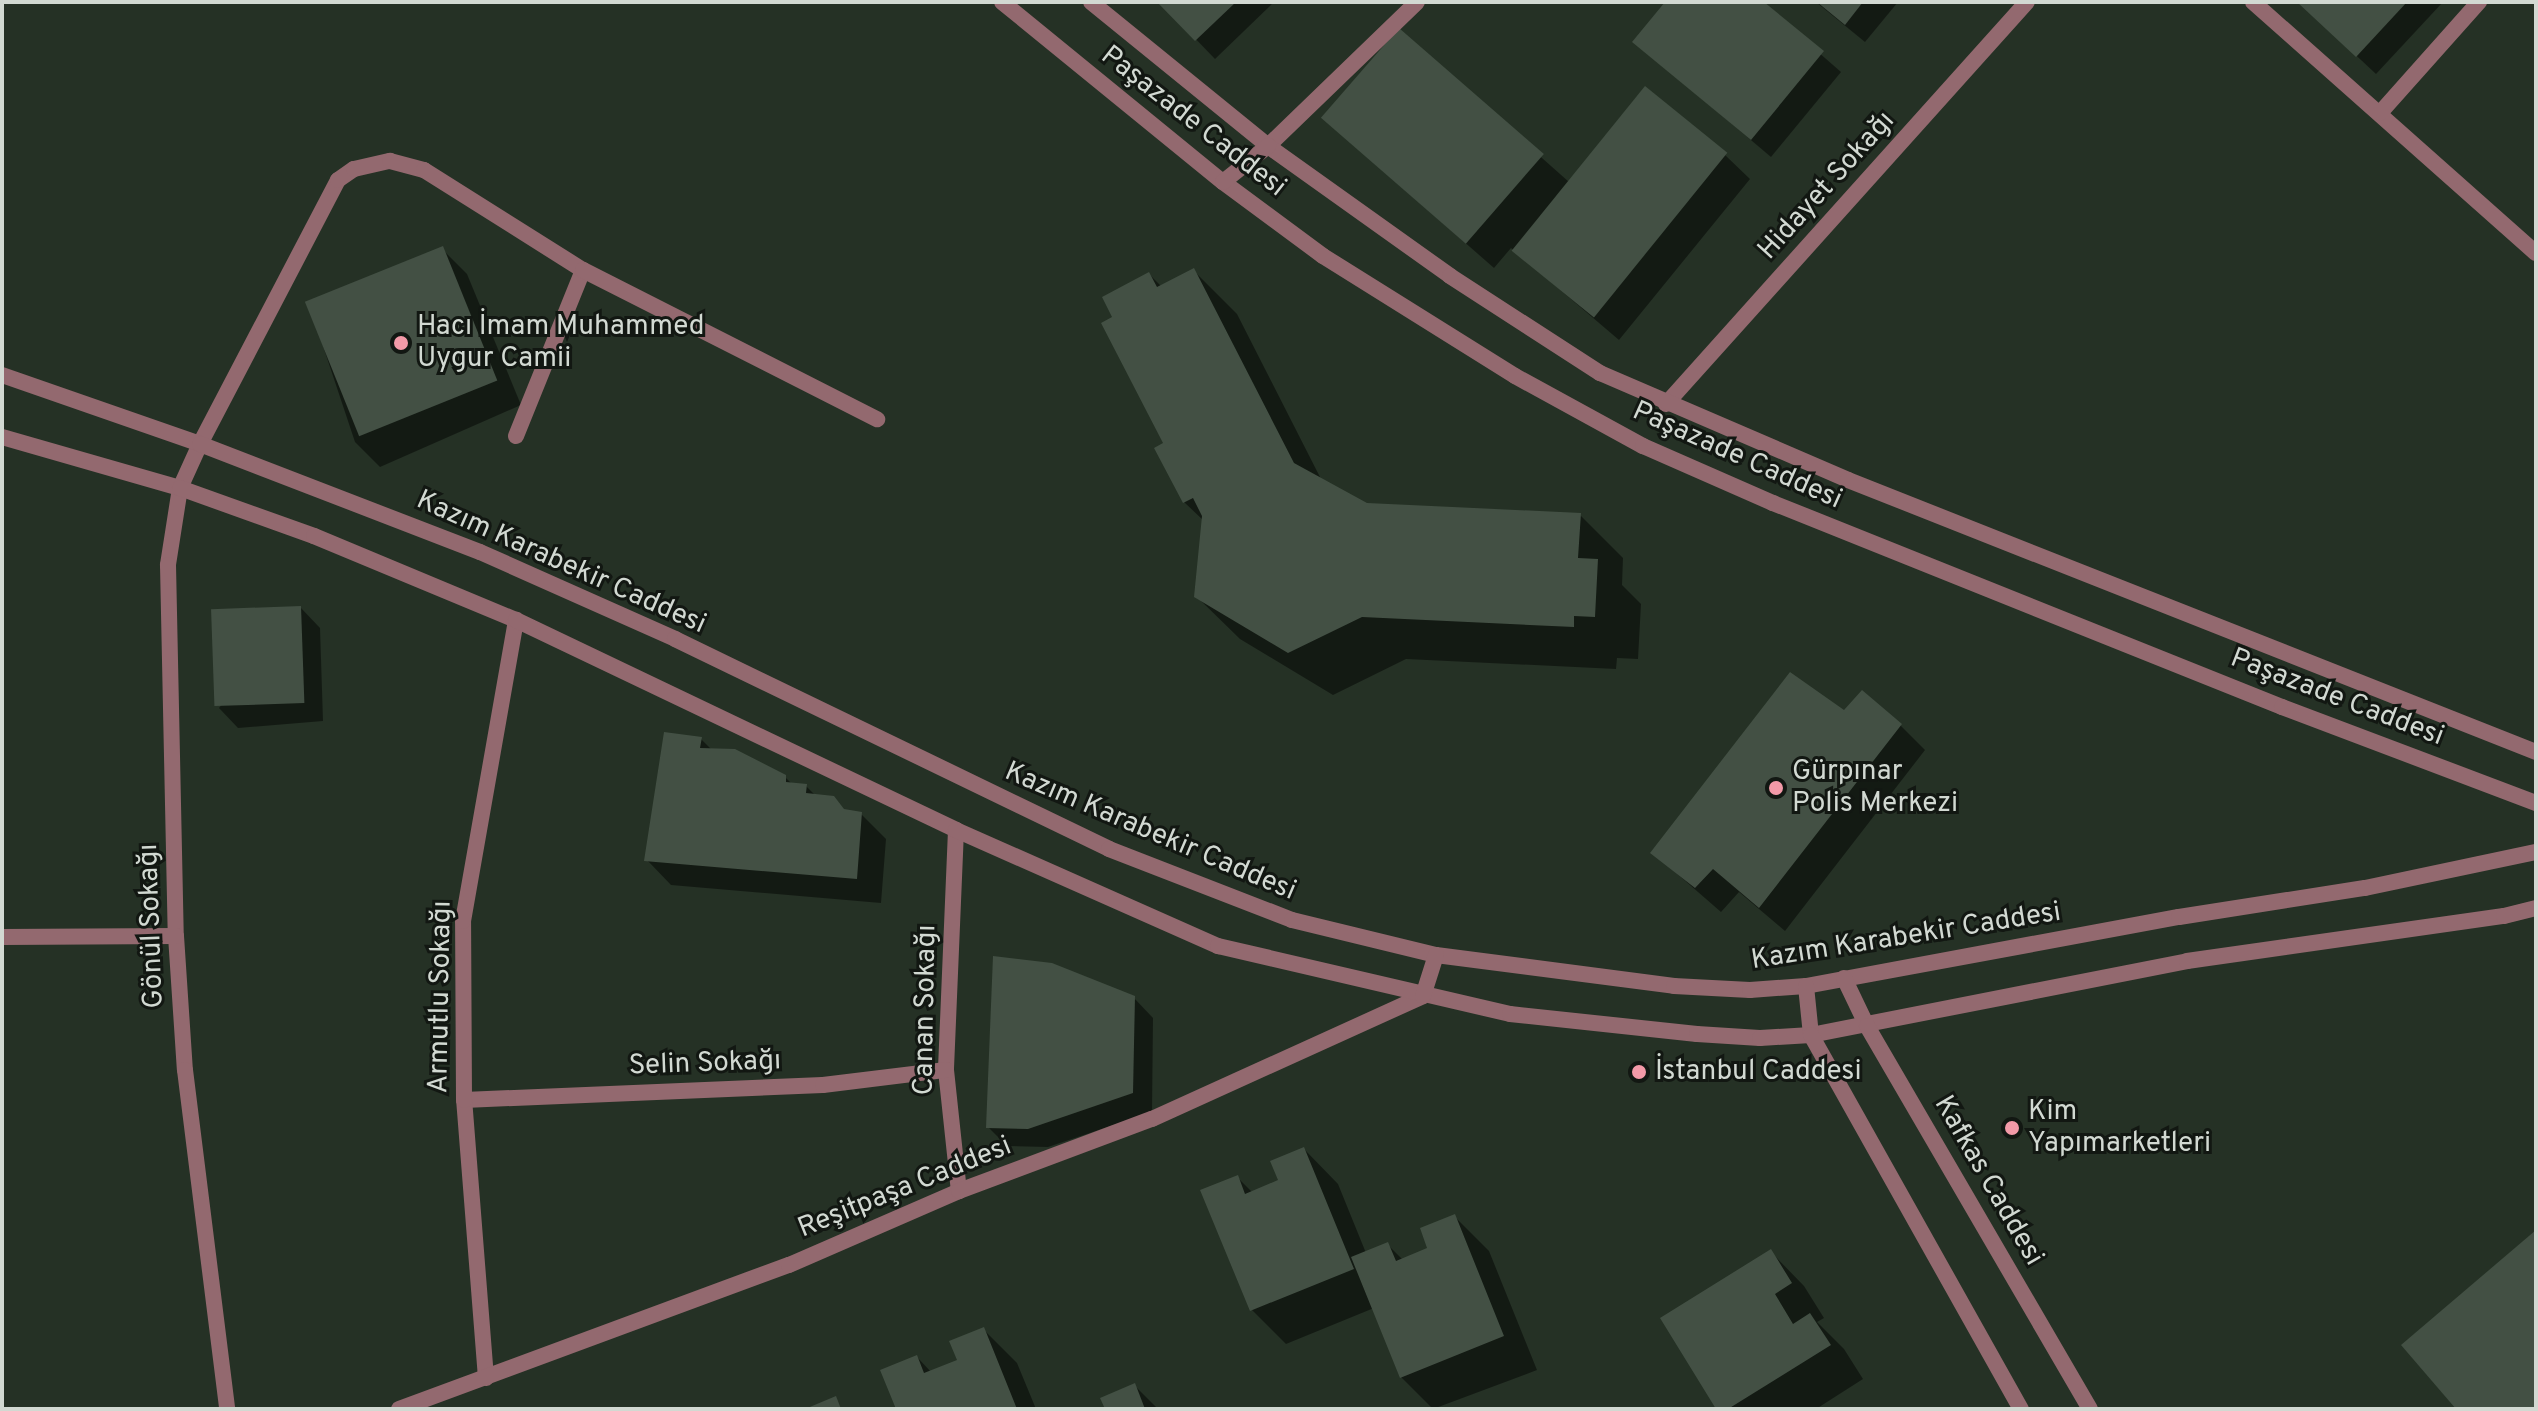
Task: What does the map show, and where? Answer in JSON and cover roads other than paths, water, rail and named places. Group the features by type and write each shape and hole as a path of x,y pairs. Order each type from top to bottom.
{"street":[{"name":"Paşazade Caddesi","path":"1002,2 1223,182 1323,256 1515,376 1643,446 1773,503 2282,707 2536,803"},
{"name":"Paşazade Caddesi","path":"1091,2 1268,146 1450,276 1600,373 1848,480 2536,752"},
{"path":"1223,182 1268,146 1417,2"},
{"name":"Hidayet Sokağı","path":"1666,404 2027,2"},
{"path":"2253,2 2536,253"},
{"path":"2380,113 2479,2"},
{"name":"Gönül Sokağı","path":"227,1409 185,1070 176,936 168,565 180,488 338,180 354,169 390,161 424,170 583,270 877,419"},
{"path":"516,436 583,270"},
{"name":"Kazım Karabekir Caddesi","path":"2,375 200,444 494,558 675,639 1109,849 1292,920 1436,955 1674,986 1750,990 1806,986 2179,917 2365,888 2536,852"},
{"path":"2,437 180,488 314,536 516,620 956,830 1218,946 1510,1014 1697,1034 1760,1038 1811,1035 2187,961 2504,916 2536,908"},
{"name":"Armutlu Sokağı","path":"486,1378 464,1100 463,921 516,620"},
{"name":"Canan Sokağı","path":"956,830 946,1070 959,1191"},
{"path":"2,937 176,936"},
{"path":"1423,996 1436,955"},
{"name":"Kafkas Caddesi","path":"1844,978 1867,1026 2090,1409"},
{"path":"1806,986 1811,1035 2021,1409"},
{"name":"Reşitpaşa Caddesi","path":"399,1409 789,1265 959,1191 1152,1119 1423,996"},
{"name":"Selin Sokağı","path":"464,1100 823,1085 946,1070"}],"place":[{"name":"Hacı İmam Muhammed Uygur Camii","path":"401,343"},
{"name":"Gürpınar Polis Merkezi","path":"1776,788"},
{"name":"İstanbul Caddesi","path":"1639,1072"},
{"name":"Kim Yapımarketleri","path":"2012,1128"}]}
